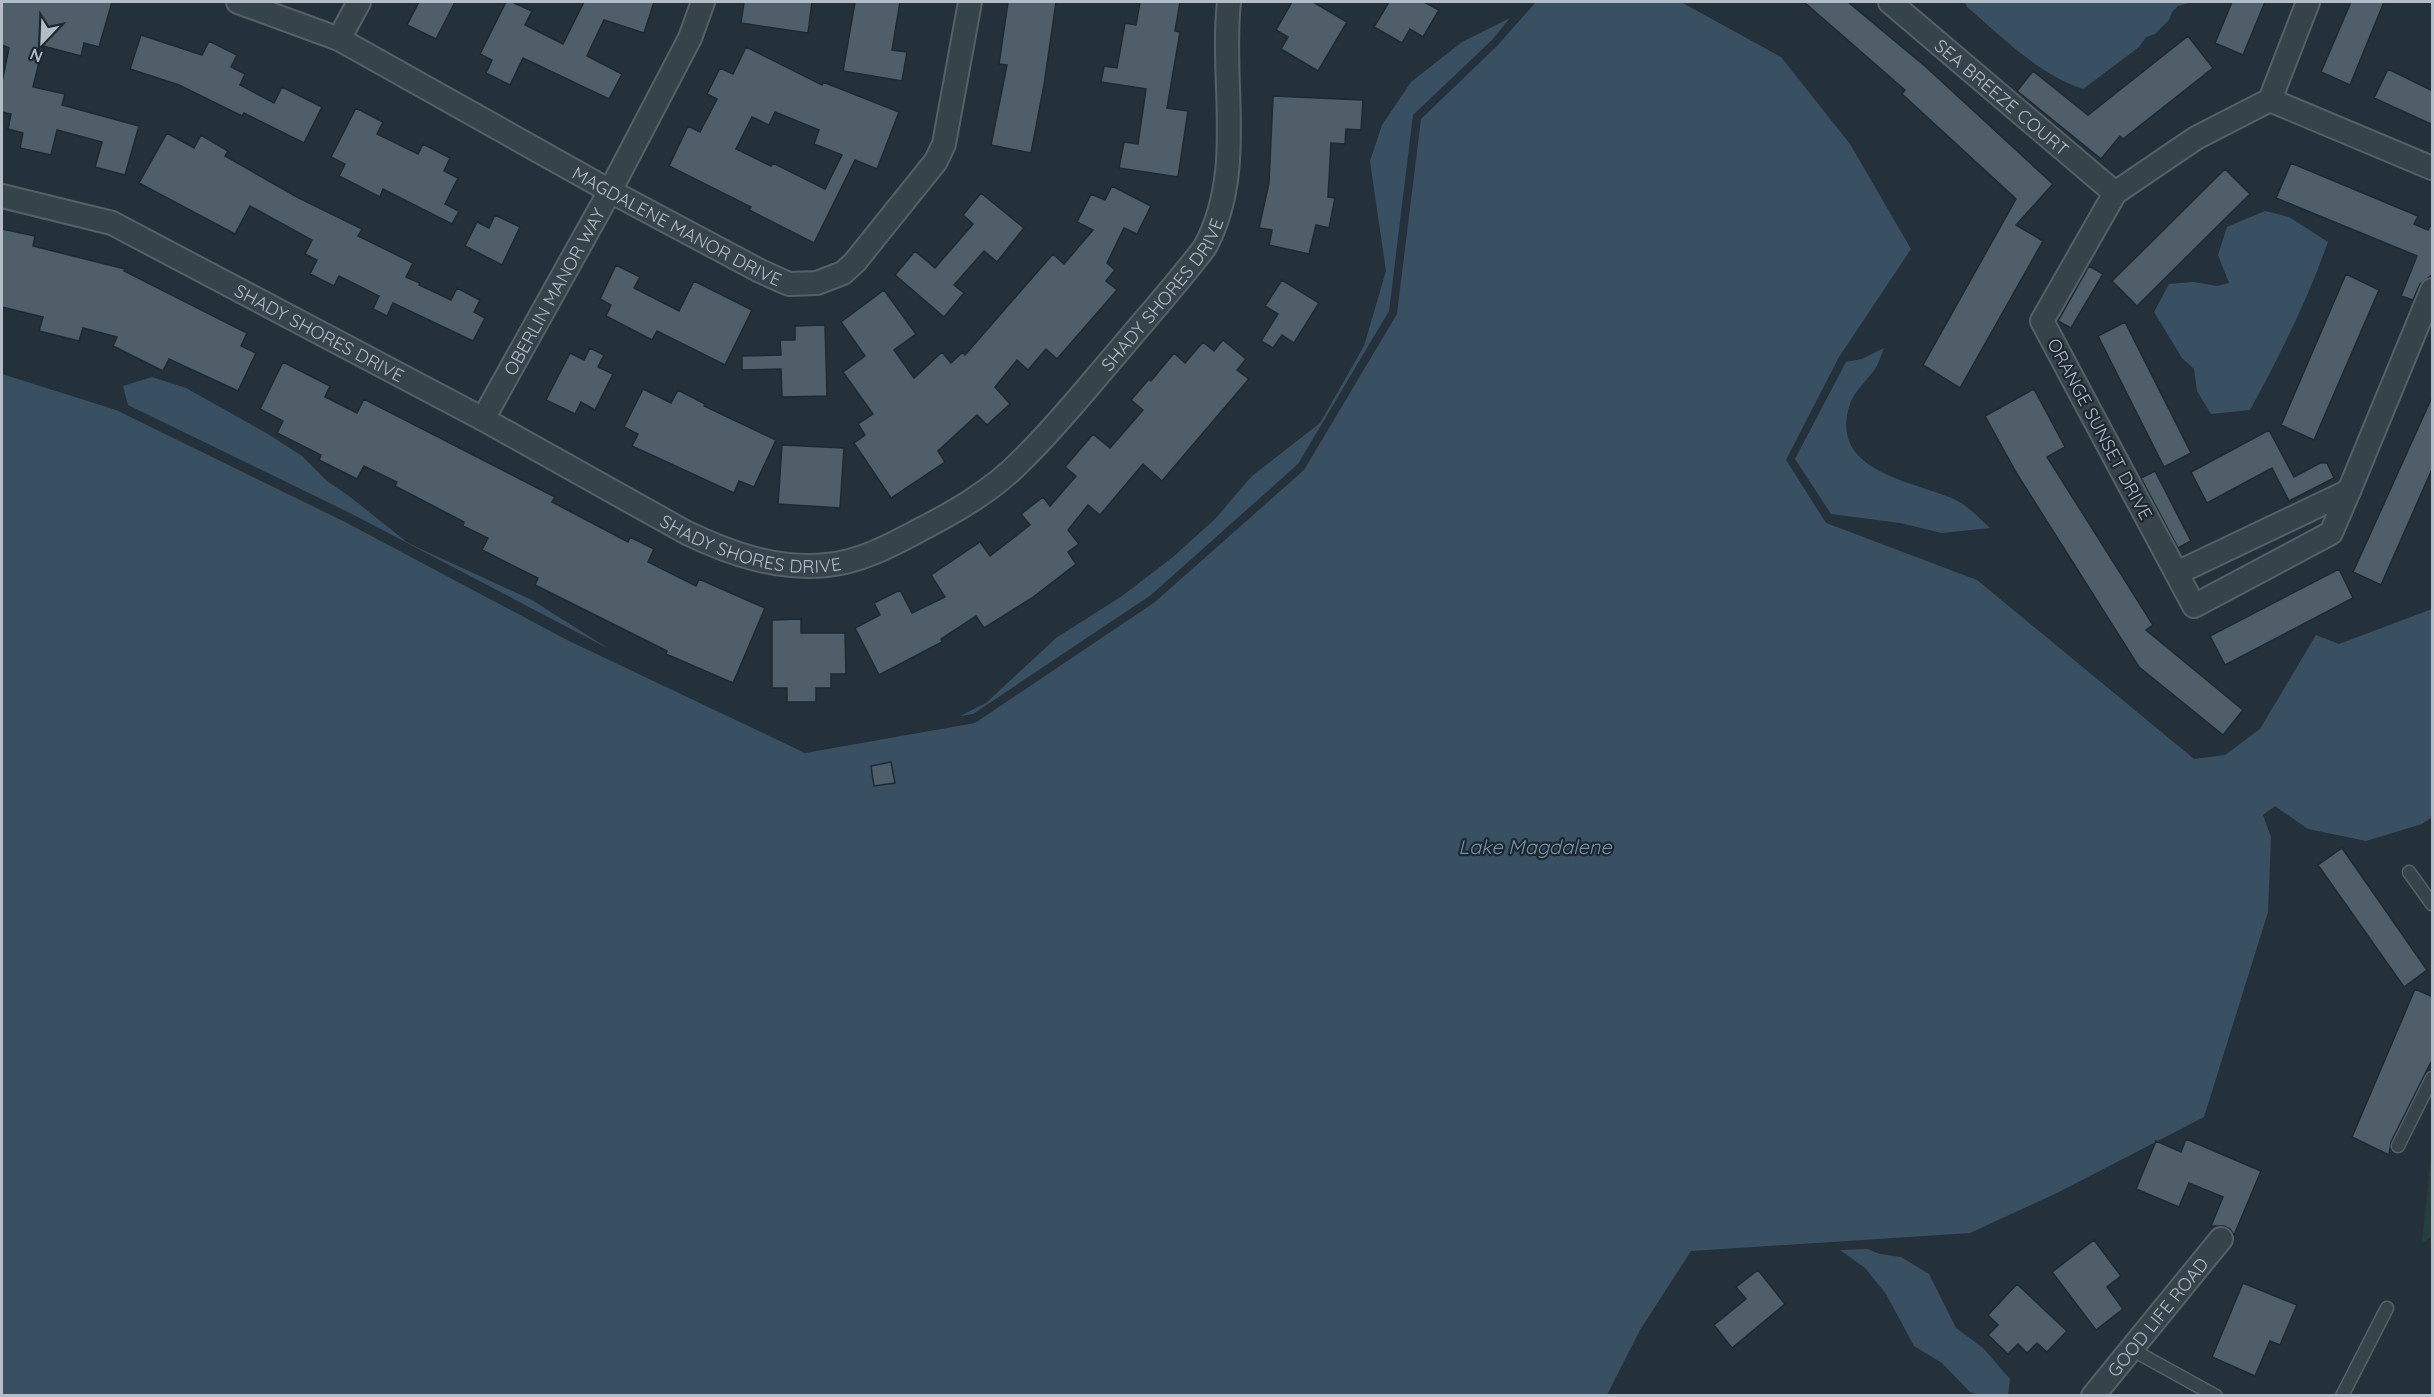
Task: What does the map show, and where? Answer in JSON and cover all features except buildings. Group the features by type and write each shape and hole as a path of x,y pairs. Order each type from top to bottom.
{"street":[{"name":"MAGDALENE MANOR DRIVE","path":"238,2 339,39 610,191 783,282 802,285 817,283 843,273 855,262 936,161 944,144 970,2"},
{"path":"339,39 359,2"},
{"name":"OBERLIN MANOR WAY","path":"483,419 610,191 690,38 704,2"},
{"name":"SHADY SHORES DRIVE","path":"2,196 112,223 483,419 687,533 743,556 802,566 828,565 856,559 888,547 922,529 997,482 1021,462 1087,388 1205,247 1219,215 1227,180 1229,133 1226,29 1229,2"},
{"name":"SEA BREEZE COURT","path":"1890,2 2115,193"},
{"path":"2308,2 2270,100 2433,168"},
{"name":"ORANGE SUNSET DRIVE","path":"2270,100 2196,138 2115,193 2042,321 2194,606 2331,533 2433,290"},
{"path":"2177,573 2349,491"},
{"name":"GOOD LIFE ROAD","path":"2093,1395 2221,1239"}],"lane":[{"path":"2409,872 2433,904"},
{"path":"2398,1146 2433,1078"},
{"path":"2342,1395 2387,1308"},
{"path":"2131,1349 2216,1395"}],"green space":[{"path":"2431,1156 2432,1236 2422,1243"}],"water":[{"name":"Lake Magdalene","path":"1536,2 1681,2 1781,57 1850,144 1911,249 1839,357 1786,460 1826,523 1977,580 2194,759 2225,755 2260,729 2316,635 2339,644 2432,609 2432,817 2422,824 2366,841 2308,829 2275,806 2263,815 2271,837 2268,912 2204,1117 2059,1192 1970,1233 1691,1251 1640,1330 1607,1395 2,1395 2,374 116,410 347,523 567,640 805,753 975,723 1155,602 1304,470 1397,314 1421,119 1497,46"},
{"path":"1965,2 2193,2 2178,6 2172,12 2169,20 2155,34 2146,37 2139,47 2083,89 2036,64 2007,42 1967,7"},
{"path":"1510,18 1492,40 1413,115 1389,311 1298,464 1151,595 973,714 960,716 986,703 1056,638 1122,596 1173,557 1215,519 1252,476 1320,423 1364,346 1386,271 1370,161 1382,125 1411,82 1462,42"},
{"path":"2265,211 2289,217 2328,242 2292,328 2250,410 2211,414 2197,391 2194,369 2182,358 2154,312 2169,284 2193,282 2217,286 2229,283 2218,255 2227,227"},
{"path":"1884,348 1876,367 1849,407 1846,429 1852,446 1863,460 1879,471 1954,499 1990,528 1942,533 1900,523 1831,514 1795,459 1846,362 1862,359"},
{"path":"152,377 186,388 302,456 327,481 408,543 532,600 609,649 352,514 128,405 123,386"},
{"path":"1867,1249 1880,1254 1901,1257 1929,1274 1956,1328 1983,1348 2010,1379 2008,1395 1979,1395 1970,1392 1942,1363 1914,1346 1886,1294 1865,1268 1840,1250"}]}
